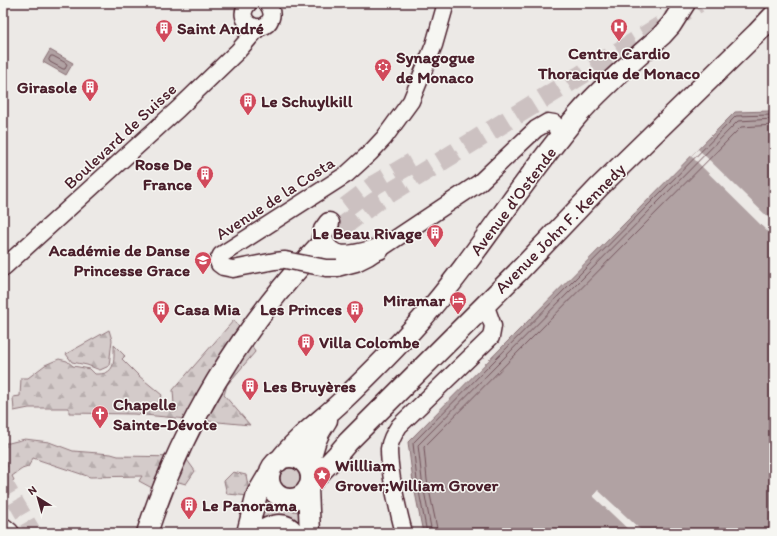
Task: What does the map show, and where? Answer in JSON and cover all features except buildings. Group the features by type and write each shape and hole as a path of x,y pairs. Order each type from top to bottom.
{"main road":[{"name":"Avenue d'Ostende","path":"247,533 257,494 289,447 342,401 395,348 438,300 557,141 597,95 662,35 671,25 685,3"},
{"name":"Avenue John F. Kennedy","path":"307,472 324,456 348,442 599,187 774,15"},
{"path":"329,223 324,230 322,238 327,249 333,254 350,256 379,249"},
{"path":"147,533 159,500 183,444 226,365 260,315 317,248"},
{"name":"Avenue d'Ostende","path":"310,533 307,472 315,442 323,426 342,401"},
{"path":"288,458 307,472 305,493 296,498 285,499 280,497 272,489 270,478 275,467 288,458"},
{"path":"259,533 271,526 280,524 288,527 294,533"},
{"path":"3,528 9,533"}],"street":[{"name":"Avenue de la Costa","path":"446,3 434,45 411,101 388,133 370,153 347,174 222,255 218,261 219,264 223,267 232,269 271,261 285,260 326,268 337,268 356,263 479,183 536,129 548,122 554,123 559,134 557,141"},
{"path":"246,4 244,13 246,22 254,27 259,27"},
{"name":"Boulevard de Suisse","path":"3,268 178,109 238,51 259,27 268,23 271,19 274,6"},
{"path":"404,533 392,470 390,450 392,437 399,426 491,337 493,326 485,304"}],"green space":[{"path":"234,320 255,352 227,385 224,395 250,425 134,414 69,413 69,408 29,408 14,411 13,397 20,396 21,378 28,378 45,365 59,359 67,361 73,366 90,369 95,374 102,374 110,370 114,362 114,345 125,356 122,359 139,376 162,395 160,400 172,411 176,412 178,408 174,405 173,390"},
{"path":"109,330 112,340 109,366 100,370 87,365 72,362 66,354"},
{"path":"25,439 49,442 73,451 111,454 118,456 185,457 195,471 186,484 156,476 152,488 139,481 142,476 90,477 33,458 28,467 12,476 14,480 3,487 3,443"},
{"path":"290,468 297,471 300,478 297,485 290,488 283,485 280,478 283,471"},
{"path":"233,472 246,475 250,496 227,494 224,481"},
{"path":"269,502 279,508 299,512 304,531 263,518 267,503"}],"water":[{"path":"50,50 73,63 66,75 43,62"},
{"path":"774,108 774,533 423,533 413,482 408,442 735,112 771,111"}],"pier":[{"path":"698,149 774,223 774,238 691,156"},
{"path":"598,490 644,533 632,533 593,496"}],"tunnel":[{"path":"317,248 375,202 698,3"},
{"path":"346,207 376,184 412,163"},
{"path":"3,480 34,533"}],"place":[{"name":"Centre Cardio Thoracique de Monaco","path":"619,42"},
{"name":"Saint André","path":"164,43"},
{"name":"Synagogue de Monaco","path":"383,82"},
{"name":"Girasole","path":"90,102"},
{"name":"Le Schuylkill","path":"248,116"},
{"name":"Rose De France","path":"205,189"},
{"name":"Le Beau Rivage","path":"435,248"},
{"name":"Académie de Danse Princesse Grace","path":"203,275"},
{"name":"Miramar","path":"458,315"},
{"name":"Casa Mia","path":"161,324"},
{"name":"Les Princes","path":"355,324"},
{"name":"Villa Colombe","path":"306,357"},
{"name":"Les Bruyères","path":"250,401"},
{"name":"Chapelle Sainte-Dévote","path":"100,429"},
{"name":"Willliam Grover;William Grover","path":"322,490"},
{"name":"Le Panorama","path":"189,520"}]}
